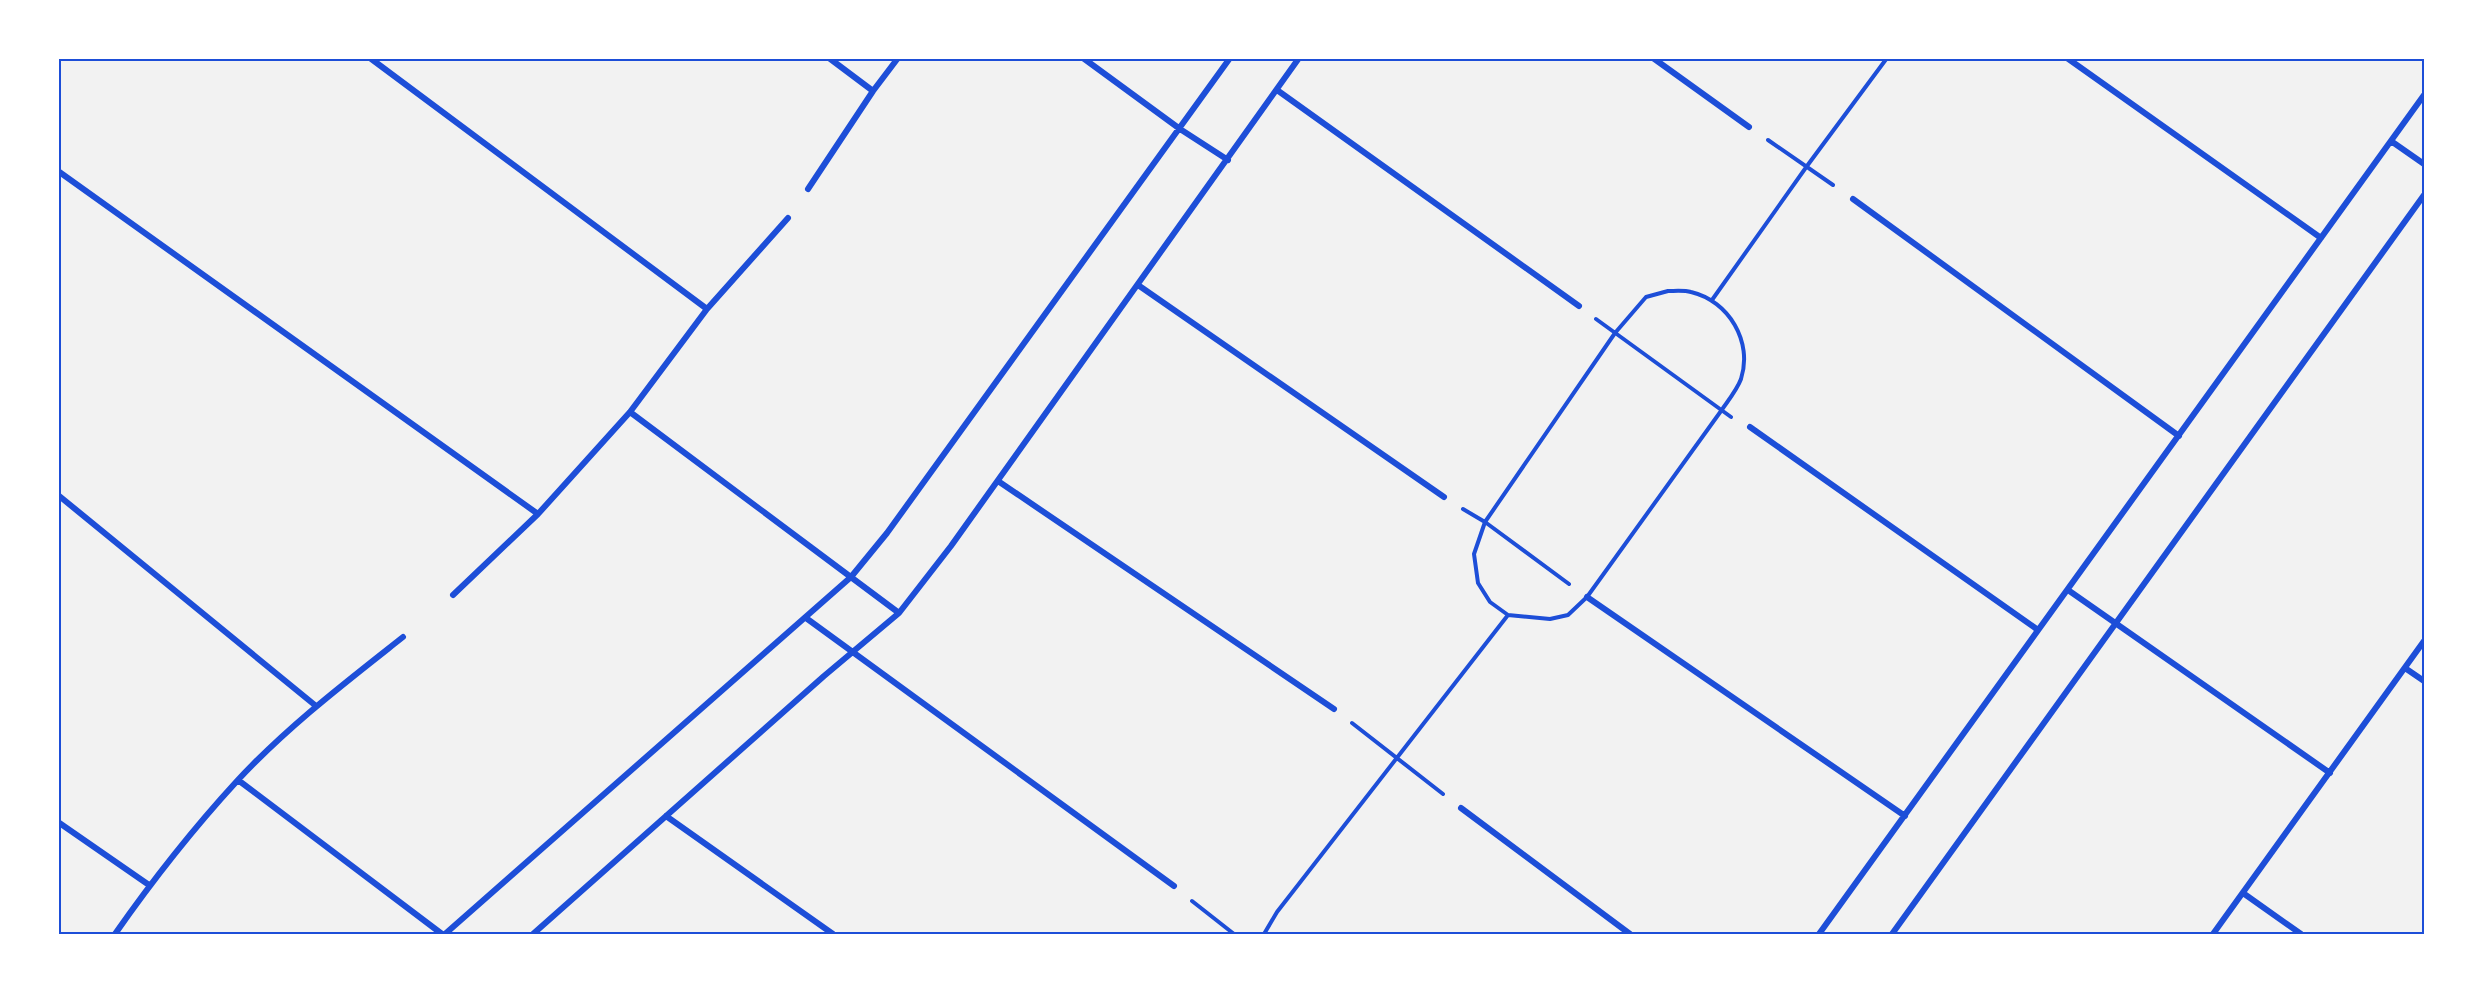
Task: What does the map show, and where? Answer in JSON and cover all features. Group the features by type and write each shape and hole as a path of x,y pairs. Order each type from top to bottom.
{"street":[{"path":"370,58 707,309"},
{"path":"829,58 873,91"},
{"path":"808,189 873,91 898,58"},
{"path":"1083,58 1179,129 1227,160"},
{"path":"238,780 444,934 851,577 887,533 1230,58"},
{"path":"533,934 824,676 899,613 998,481 1299,58"},
{"path":"1653,58 1749,127"},
{"path":"2067,58 2321,238"},
{"path":"1277,90 1579,306"},
{"path":"1819,934 2424,94"},
{"path":"2391,141 2424,164"},
{"path":"58,171 538,514"},
{"path":"1892,934 2424,195"},
{"path":"1853,199 2179,436"},
{"path":"453,595 538,514 630,412 707,309 788,218"},
{"path":"1138,285 1444,497"},
{"path":"630,412 899,613"},
{"path":"1750,427 2038,630"},
{"path":"998,481 1334,709"},
{"path":"58,495 316,706"},
{"path":"2067,590 2330,773"},
{"path":"1587,597 1905,816"},
{"path":"806,618 852,654 1173,886"},
{"path":"115,934 149,885 238,780 316,706 403,637"},
{"path":"2213,934 2424,641"},
{"path":"2405,668 2424,681"},
{"path":"1461,808 1630,934"},
{"path":"666,816 833,934"},
{"path":"58,822 149,885"},
{"path":"2243,893 2301,934"}],"path":[{"path":"1712,300 1887,58"},
{"path":"1749,127 1853,199"},
{"path":"1668,291 1691,291 1712,300 1730,315 1740,336 1744,358 1740,380 1721,411 1587,597 1568,615 1550,619 1508,615 1490,602 1478,583 1474,555 1485,522 1615,333 1646,297 1668,291"},
{"path":"1579,306 1721,411 1750,427"},
{"path":"1444,497 1485,522 1587,597"},
{"path":"1264,934 1277,912 1508,615"},
{"path":"1334,709 1461,808"},
{"path":"1173,886 1234,934"}]}
